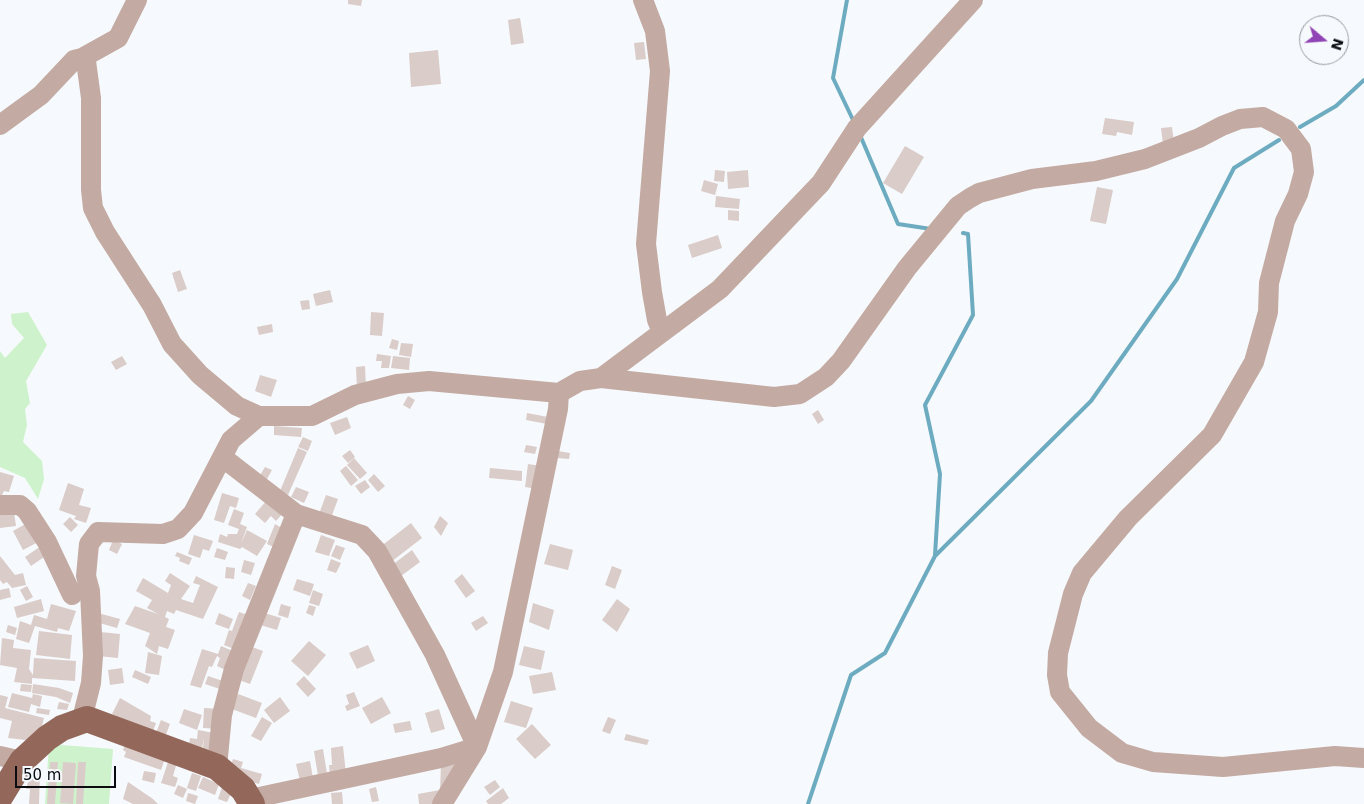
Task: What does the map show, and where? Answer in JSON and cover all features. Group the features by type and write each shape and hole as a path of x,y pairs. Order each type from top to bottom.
{"main road":[{"path":"0,796 11,759 62,728 87,719 217,767 243,789 250,802"}],"street":[{"path":"0,125 41,95 74,60 82,58 118,38 137,0"},
{"path":"643,0 655,31 660,72 646,244 652,292 662,332"},
{"path":"601,378 720,289 821,183 856,128 973,0"},
{"path":"82,58 88,66 91,98 91,190 93,208 105,232 152,306 172,344 200,374 237,406 259,416 312,416 355,395 397,384 429,381 559,393 580,381 601,378 774,397 800,394 826,377 841,361 914,260 958,206 979,193 1032,178 1096,170 1145,159 1199,138 1240,119 1263,117 1286,129 1301,149 1304,172 1298,194 1285,221 1269,283 1268,312 1254,362 1212,436 1128,518 1082,573 1073,594 1058,653 1057,675 1060,692 1089,728 1122,753 1153,762 1223,767 1335,756 1364,758"},
{"path":"442,804 477,747 503,672 558,409 559,393"},
{"path":"87,719 85,708 91,683 93,656 90,591 86,576 88,544 98,532 163,534 178,529 193,513 231,440 259,416"},
{"path":"222,457 296,514 362,535 377,551 435,655 477,747"},
{"path":"0,505 20,505 27,511 47,542 72,595"},
{"path":"217,767 222,715 234,669 296,514"},
{"path":"250,802 441,758 477,747"}],"green space":[{"path":"28,312 47,345 26,381 30,403 25,409 27,425 23,442 42,461 44,479 38,499 25,478 0,467 0,351 5,358 24,338 12,324 11,314"},
{"path":"49,744 113,749 109,804 45,804"}],"building":[{"path":"348,0 362,0 361,6 348,4"},
{"path":"520,18 524,43 511,45 508,20"},
{"path":"644,42 646,59 636,60 634,43"},
{"path":"438,50 441,84 411,87 409,53"},
{"path":"1105,118 1134,122 1132,135 1117,132 1116,136 1102,134"},
{"path":"1172,127 1174,143 1163,145 1161,128"},
{"path":"905,146 924,157 902,194 883,183"},
{"path":"715,170 725,171 724,182 714,181"},
{"path":"748,170 749,187 728,189 727,172"},
{"path":"704,180 718,184 715,195 701,191"},
{"path":"1097,187 1113,190 1106,224 1090,221"},
{"path":"716,196 740,199 739,209 715,207"},
{"path":"728,210 739,211 739,221 728,220"},
{"path":"718,235 722,248 692,258 688,245"},
{"path":"180,270 187,289 178,292 172,273"},
{"path":"330,290 333,302 316,306 313,294"},
{"path":"309,300 310,309 302,310 300,301"},
{"path":"371,312 384,313 382,336 370,335"},
{"path":"272,324 273,332 259,335 257,327"},
{"path":"392,339 399,341 397,350 389,348"},
{"path":"401,343 413,344 411,357 399,355"},
{"path":"377,354 391,356 389,368 381,368 382,361 376,361"},
{"path":"122,356 127,364 116,370 111,362"},
{"path":"393,356 410,358 409,370 391,368"},
{"path":"365,366 366,388 357,389 356,367"},
{"path":"260,375 277,380 271,397 255,391"},
{"path":"408,396 415,400 410,409 403,405"},
{"path":"818,410 824,420 818,424 812,414"},
{"path":"527,413 548,417 547,424 526,420"},
{"path":"347,417 351,428 335,435 330,423"},
{"path":"274,426 302,428 301,437 274,435"},
{"path":"303,437 312,441 308,451 298,447"},
{"path":"526,445 537,447 535,454 524,452"},
{"path":"298,448 307,452 288,495 280,491"},
{"path":"350,450 355,457 348,463 342,456"},
{"path":"558,451 570,453 569,459 557,458"},
{"path":"354,458 367,473 360,479 347,465"},
{"path":"528,464 541,466 537,489 525,487"},
{"path":"346,466 358,480 351,486 340,471"},
{"path":"265,467 272,470 266,481 259,477"},
{"path":"490,468 522,471 522,481 489,478"},
{"path":"0,472 14,476 9,492 4,491 0,499"},
{"path":"374,474 385,486 378,492 368,480"},
{"path":"365,480 370,487 361,494 355,486"},
{"path":"68,483 84,489 79,505 91,508 86,523 74,519 76,516 59,510"},
{"path":"296,487 309,492 304,503 291,497"},
{"path":"222,493 239,498 236,508 230,506 224,523 214,520"},
{"path":"326,495 338,499 331,518 319,514"},
{"path":"267,500 283,513 276,521 271,516 265,523 255,514"},
{"path":"234,509 244,513 240,524 247,527 241,544 247,530 267,541 257,556 242,547 240,549 218,542 220,534 227,537 228,534 237,534 239,529 228,525"},
{"path":"0,510 14,512 16,526 0,528"},
{"path":"440,516 448,523 441,536 434,527"},
{"path":"70,517 78,525 71,532 63,524"},
{"path":"29,522 40,541 23,550 13,531"},
{"path":"411,523 422,538 391,562 380,547"},
{"path":"275,524 287,531 278,549 267,544"},
{"path":"194,535 213,541 209,551 203,549 200,558 188,554"},
{"path":"321,535 335,540 329,556 315,552"},
{"path":"113,540 122,544 117,554 109,550"},
{"path":"550,544 573,550 568,570 544,564"},
{"path":"336,545 345,548 340,560 331,556"},
{"path":"41,546 47,555 31,566 25,557"},
{"path":"217,548 228,552 225,560 214,557"},
{"path":"412,550 420,562 401,576 392,565"},
{"path":"177,552 192,558 189,565 179,561 180,558 175,556"},
{"path":"0,556 15,575 23,573 26,585 12,588 7,582 3,584 0,580"},
{"path":"331,559 341,563 336,573 327,570"},
{"path":"244,560 255,563 251,575 241,572"},
{"path":"612,566 622,570 615,589 605,585"},
{"path":"226,567 235,568 234,579 225,578"},
{"path":"170,573 190,586 181,599 193,603 200,585 193,583 196,576 218,587 203,619 176,610 174,614 167,611 165,617 169,619 166,627 175,630 168,649 159,646 157,654 145,646 150,633 125,624 135,606 158,614 147,608 152,600 136,591 143,578 168,593 171,585 165,581"},
{"path":"462,574 475,591 466,598 454,581"},
{"path":"297,579 314,584 310,596 293,590"},
{"path":"248,583 256,586 250,600 242,596"},
{"path":"27,586 33,597 26,601 20,590"},
{"path":"9,588 11,597 0,600 0,590"},
{"path":"313,590 323,594 319,606 309,603"},
{"path":"41,599 44,611 17,618 14,607"},
{"path":"617,599 630,609 617,632 602,620"},
{"path":"533,603 554,610 549,630 529,622"},
{"path":"51,604 76,611 69,631 58,628 57,632 35,626 29,643 16,639 20,621 31,625 34,615 47,619"},
{"path":"281,604 291,607 288,618 278,615"},
{"path":"309,605 316,607 313,616 306,613"},
{"path":"239,612 251,616 239,651 224,645 229,630 232,631"},
{"path":"261,612 281,618 277,630 257,624"},
{"path":"98,613 120,619 117,628 96,622"},
{"path":"219,613 233,619 229,629 215,624"},
{"path":"483,616 488,623 476,631 471,623"},
{"path":"8,625 17,628 15,635 6,632"},
{"path":"39,631 72,635 70,659 36,655"},
{"path":"100,632 120,634 118,658 98,656"},
{"path":"2,638 14,640 13,648 31,650 29,669 33,675 34,658 76,661 75,681 32,678 32,684 14,682 17,668 0,665"},
{"path":"309,641 326,655 308,676 291,661"},
{"path":"368,645 375,661 357,669 349,653"},
{"path":"221,646 240,654 232,673 217,666 220,658 217,656 212,667 209,666 201,688 190,685 202,649 218,654"},
{"path":"524,646 545,651 541,670 519,665"},
{"path":"252,647 263,651 250,684 239,680"},
{"path":"148,652 162,656 159,675 145,673"},
{"path":"122,668 124,683 110,685 108,670"},
{"path":"135,670 151,677 148,684 132,677"},
{"path":"552,672 556,690 533,694 529,676"},
{"path":"208,676 226,682 223,690 205,684"},
{"path":"304,676 316,689 308,697 296,684"},
{"path":"21,684 32,685 31,692 20,691"},
{"path":"33,684 59,688 73,693 70,703 56,697 32,693"},
{"path":"354,692 360,706 347,711 345,706 349,704 346,695"},
{"path":"12,693 32,698 33,694 42,696 40,707 31,704 29,712 8,707"},
{"path":"238,694 262,703 256,718 232,709"},
{"path":"0,695 8,697 5,708 44,718 40,734 34,741 8,738 12,721 0,718"},
{"path":"280,697 290,711 274,723 264,710"},
{"path":"382,697 391,713 371,724 362,708"},
{"path":"120,698 151,716 150,721 156,723 152,734 112,714"},
{"path":"511,701 533,708 526,728 504,722"},
{"path":"59,702 69,704 67,710 57,709"},
{"path":"37,708 50,710 49,715 36,713"},
{"path":"204,708 221,709 220,729 203,728"},
{"path":"184,709 202,715 197,730 179,723"},
{"path":"439,709 445,729 431,733 425,713"},
{"path":"262,717 272,723 261,741 251,736"},
{"path":"608,717 616,720 610,734 602,731"},
{"path":"161,720 170,724 163,742 154,738"},
{"path":"410,721 412,730 395,733 393,724"},
{"path":"532,724 551,745 535,759 516,739"},
{"path":"198,730 219,734 216,757 202,756 204,738 201,753 188,751 190,738 197,739"},
{"path":"626,734 649,740 647,745 624,740"},
{"path":"126,742 166,756 161,770 124,757 126,752 123,750"},
{"path":"343,746 346,774 330,776 329,765 332,765 331,748"},
{"path":"323,749 327,774 318,776 314,751"},
{"path":"169,759 177,762 173,776 178,778 175,787 161,783"},
{"path":"233,759 243,762 241,768 262,774 259,784 228,775"},
{"path":"310,761 313,778 300,781 296,764"},
{"path":"458,761 440,791 441,764"},
{"path":"50,762 58,762 55,804 47,804"},
{"path":"63,762 76,763 73,804 60,803"},
{"path":"78,762 86,762 83,804 76,804"},
{"path":"32,769 40,771 39,804 29,804 30,789 26,789"},
{"path":"144,771 156,773 154,783 142,780"},
{"path":"192,773 201,776 196,791 187,788"},
{"path":"203,777 219,784 215,795 198,788"},
{"path":"495,780 500,787 490,795 484,787"},
{"path":"128,782 158,804 133,804 123,799"},
{"path":"178,785 187,789 183,798 174,794"},
{"path":"222,787 232,791 227,802 218,799"},
{"path":"376,787 379,801 372,802 369,789"},
{"path":"503,788 509,798 501,804 488,804 486,801"},
{"path":"440,790 434,804 419,804 418,794"},
{"path":"342,792 343,804 332,804 331,793"},
{"path":"188,793 198,796 195,804 186,801"}],"waterway":[{"path":"847,0 833,78 854,122"},
{"path":"1300,127 1336,106 1364,80"},
{"path":"860,135 898,224 931,229"},
{"path":"808,804 851,675 885,653 935,556 1091,401 1177,279 1234,168 1279,140"},
{"path":"935,555 940,474 925,405 973,315 968,234 963,233"}]}
